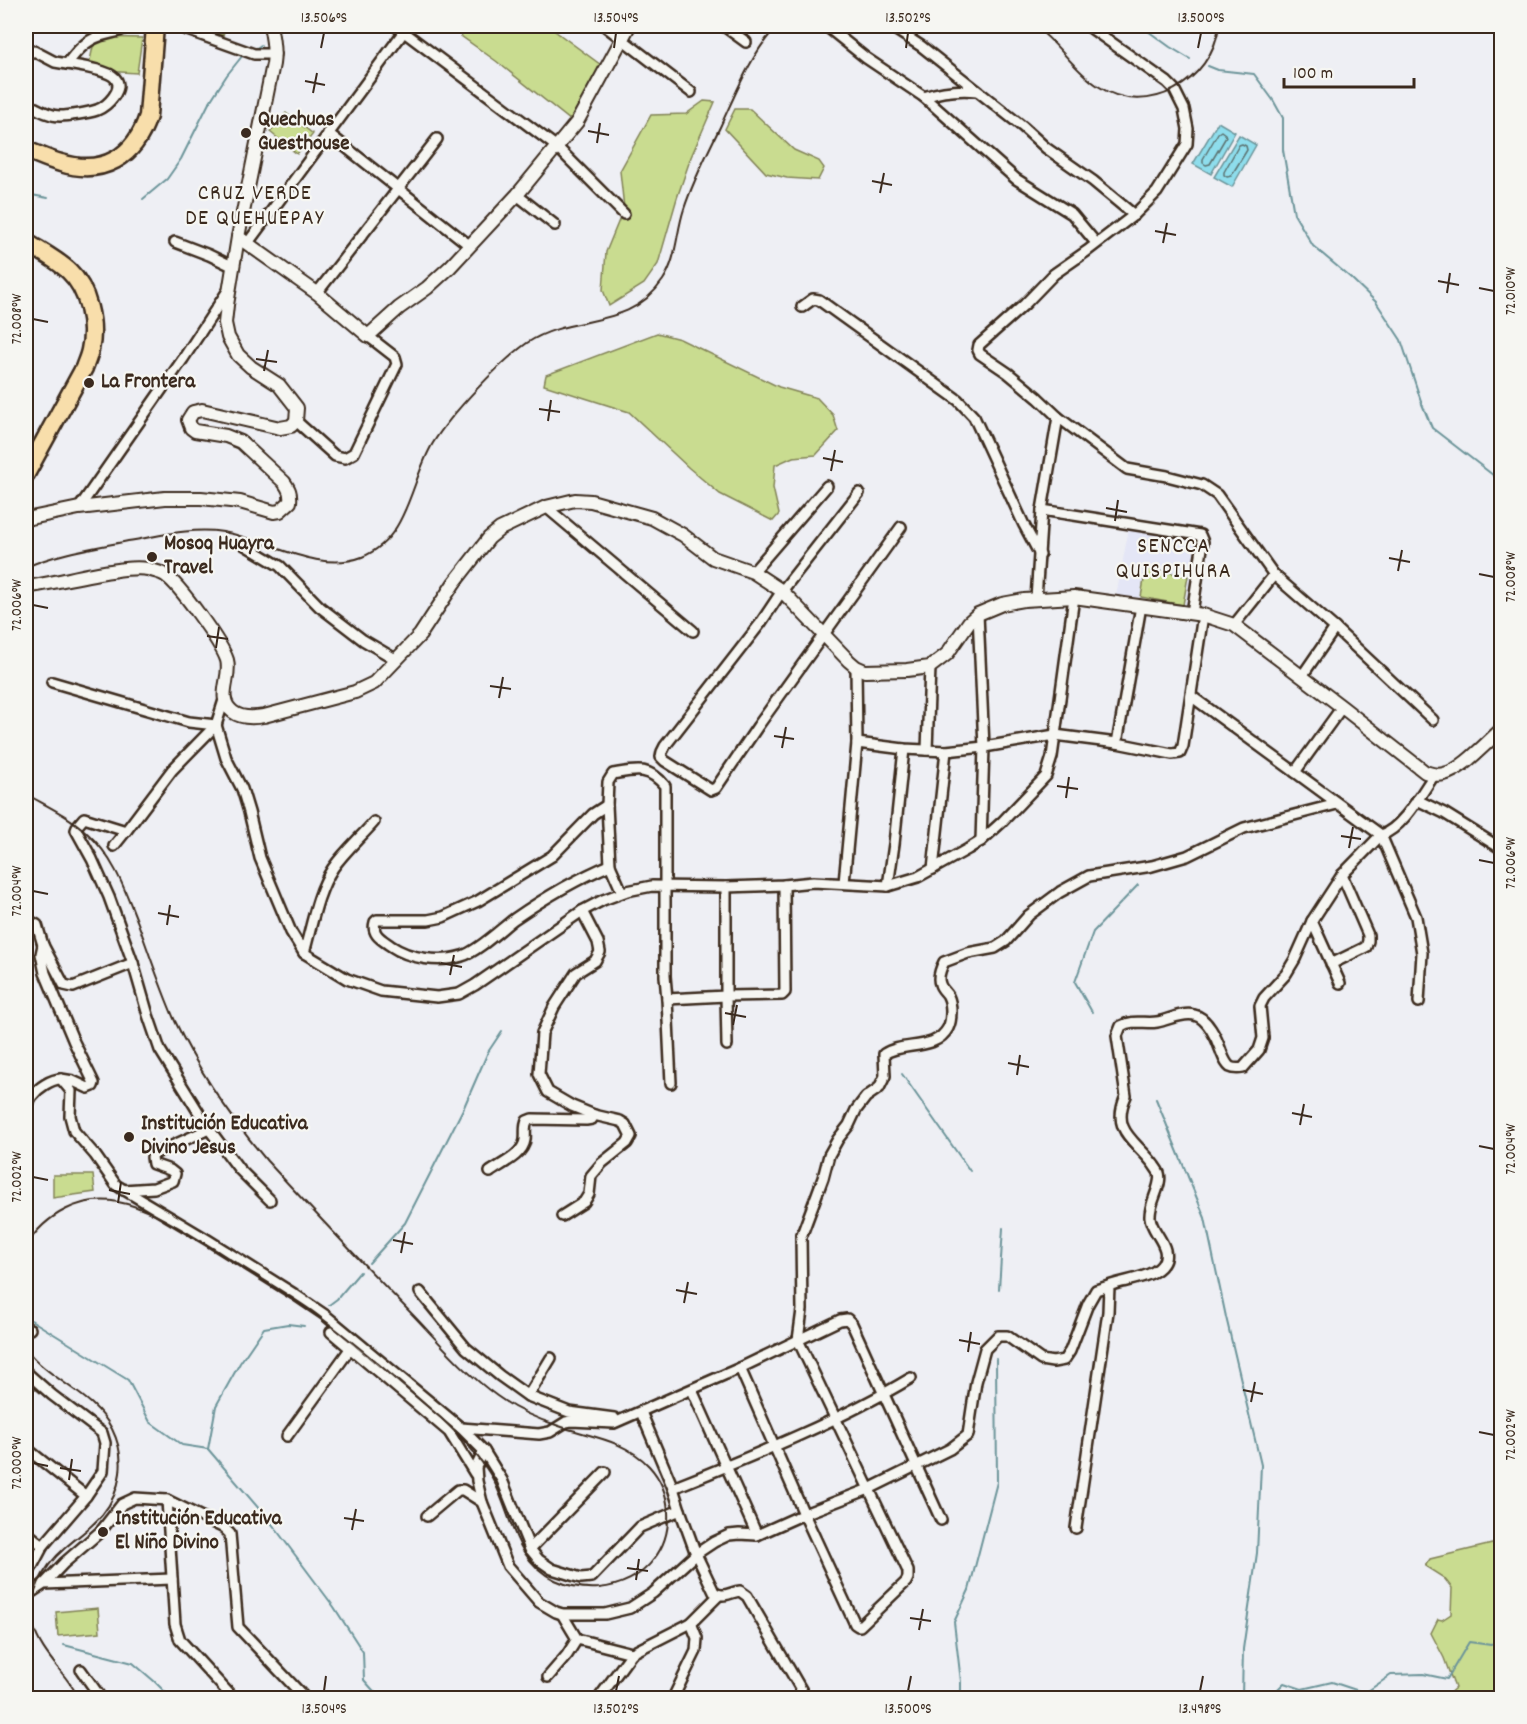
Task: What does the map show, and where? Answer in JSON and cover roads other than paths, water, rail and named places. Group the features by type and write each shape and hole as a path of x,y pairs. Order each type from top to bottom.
{"highway":[{"path":"26,150 62,164 95,168 120,158 130,149 144,128 148,116 155,26"},
{"path":"26,242 57,261 71,273 84,294 89,309 92,335 84,368 26,474"}],"main road":[{"path":"26,519 79,508 165,498 201,498 240,502 265,510 280,511 290,502 291,495 284,482 241,442 226,436 195,432 188,420 193,412 202,410 280,428 291,426 296,421 297,408 279,385 251,367 238,355 228,337 225,323 275,54 270,26"},
{"path":"242,241 316,293 368,336 450,267 517,195 577,122 629,26"},
{"path":"26,587 132,568 164,574 177,585 225,656 229,673 224,700 228,708 238,715 264,716 355,692 374,683 420,635 454,583 489,538 500,529 546,507 575,500 591,501 652,518 683,535 713,558 753,572 783,591 856,667 865,671 930,667 947,654 969,622 978,614 1002,604 1074,597 1198,614 1234,625 1425,772 1434,775 1444,775 1455,770 1502,729"}],"street":[{"path":"67,64 85,43 100,36 122,31 128,26"},
{"path":"176,26 254,54 275,54"},
{"path":"605,26 692,92"},
{"path":"724,26 746,42"},
{"path":"826,26 866,58 924,97 1016,179 1072,214 1096,243"},
{"path":"890,26 921,46 1134,215"},
{"path":"1088,26 1174,89 1184,109 1188,129 1187,144 1157,192 1134,215 1054,274 1025,304 979,345 978,350 1058,417 1127,469 1202,485 1217,495 1274,575 1335,628 1433,720"},
{"path":"242,241 328,133 402,27 557,147 624,214"},
{"path":"26,58 34,51 55,62 106,73 113,76 118,83 112,98 97,110 61,116 42,111 26,102"},
{"path":"924,97 961,89 978,91"},
{"path":"328,133 469,245"},
{"path":"316,293 437,139"},
{"path":"517,195 555,225"},
{"path":"175,242 234,267"},
{"path":"79,508 183,359 231,285"},
{"path":"802,307 813,299 819,300 958,400 974,417 1040,555"},
{"path":"296,421 335,456 345,458 354,453 398,364 395,357 368,336"},
{"path":"1036,599 1042,510 1058,417"},
{"path":"753,572 827,486"},
{"path":"859,493 665,746 662,752 665,761 711,790 716,788 901,527"},
{"path":"546,507 693,631"},
{"path":"857,743 946,751 1055,735 1117,743 1172,754 1180,753 1191,696 1203,542 1200,535 1042,510"},
{"path":"243,544 280,566 320,607 363,640 397,660"},
{"path":"1234,625 1274,575"},
{"path":"216,725 226,758 242,789 260,858 291,932 304,953 332,971 371,989 437,997 449,996 459,994 475,985 582,911 622,892 666,885 726,887 813,882 888,886 918,877 981,841 1046,776 1052,757 1074,597"},
{"path":"1117,743 1142,606"},
{"path":"978,614 984,747 981,841"},
{"path":"1302,676 1335,628"},
{"path":"844,884 857,743 856,667"},
{"path":"927,750 930,667"},
{"path":"52,682 189,722 216,725"},
{"path":"1191,696 1381,835 1416,917 1422,953 1419,1002"},
{"path":"114,846 172,770 216,725 224,700"},
{"path":"1295,772 1342,706"},
{"path":"888,886 904,749"},
{"path":"933,869 946,751"},
{"path":"622,892 610,865 608,782 613,774 635,770 652,773 665,786 666,976 671,1083"},
{"path":"331,1332 449,1432 475,1474 482,1502 508,1566 539,1602 562,1614 605,1614 630,1608 653,1593 696,1554 714,1542 729,1535 757,1535 869,1489 950,1449 968,1435 976,1382 985,1349 992,1341 998,1336 1006,1336 1041,1360 1053,1362 1064,1360 1096,1290 1147,1276 1159,1268 1166,1256 1150,1217 1153,1198 1158,1187 1159,1173 1121,1125 1126,1096 1118,1030 1125,1024 1140,1021 1152,1023 1193,1014 1200,1017 1206,1025 1227,1064 1232,1068 1243,1068 1259,1050 1263,1038 1260,1006 1264,998 1286,974 1312,921 1342,875 1381,835 1389,833 1397,825 1434,775"},
{"path":"1417,800 1444,813 1502,849"},
{"path":"740,1368 855,1624 860,1626 906,1582 908,1575 798,1340 802,1310 801,1237 829,1155 856,1110 866,1097 879,1088 885,1076 884,1054 891,1049 924,1045 941,1037 949,1027 951,1015 949,998 939,983 944,962 968,952 994,948 1006,941 1029,915 1060,892 1089,876 1152,866 1178,859 1244,828 1337,804"},
{"path":"607,805 593,814 552,856 478,901 443,917 428,920 377,920 374,931 379,938 407,955 443,959 464,956 541,900 578,879 610,865"},
{"path":"126,831 84,818 76,830 110,897 160,1050 209,1129 239,1169 270,1200"},
{"path":"304,953 326,881 334,867 374,822"},
{"path":"1331,964 1365,947 1368,941 1368,935 1342,875"},
{"path":"667,999 784,994 784,885"},
{"path":"726,887 727,1045"},
{"path":"562,1216 584,1202 589,1194 591,1176 602,1163 627,1143 631,1136 625,1124 620,1121 594,1115 548,1092 539,1074 542,1033 554,1007 576,973 595,961 600,952 598,942 582,911"},
{"path":"26,919 37,925 43,945 64,985 70,987 133,963"},
{"path":"1312,921 1340,983"},
{"path":"26,1115 32,1096 56,1079 70,1080 88,1088 94,1083 76,1048 45,973 41,954 43,945"},
{"path":"61,1079 71,1091 70,1116 74,1131 95,1155 111,1180 123,1190 200,1235 325,1315 461,1428 484,1451 502,1480 530,1549 539,1560 552,1569 581,1578 592,1577 640,1527 680,1510"},
{"path":"490,1172 520,1151 525,1142 527,1121 532,1119 586,1120 592,1119 594,1115"},
{"path":"123,1190 154,1188 173,1181 175,1174 153,1164 152,1157 209,1129"},
{"path":"1076,1528 1108,1312 1109,1286"},
{"path":"420,1292 466,1348 528,1396 569,1412 623,1420"},
{"path":"461,1428 539,1434 566,1422 614,1423 692,1390 840,1320 847,1319 852,1324 941,1520"},
{"path":"287,1436 348,1347 348,1334"},
{"path":"528,1396 551,1358"},
{"path":"26,1372 102,1433 105,1443 103,1471 86,1496 43,1546 26,1578"},
{"path":"673,1488 834,1418 911,1378"},
{"path":"692,1390 757,1535"},
{"path":"641,1412 673,1488 696,1554 714,1592 722,1596 740,1591 747,1596 806,1698"},
{"path":"26,1448 86,1496"},
{"path":"475,1474 477,1463 484,1451"},
{"path":"530,1549 605,1472"},
{"path":"428,1516 458,1490 463,1490 482,1502"},
{"path":"26,1596 44,1584 101,1530 122,1504 135,1498 167,1500 224,1528 230,1534 238,1627 305,1698"},
{"path":"167,1500 175,1624 180,1640 233,1698"},
{"path":"26,1532 43,1546"},
{"path":"44,1584 172,1579"},
{"path":"599,1698 632,1653 691,1623 719,1595"},
{"path":"562,1614 577,1639 632,1653"},
{"path":"673,1698 696,1651 697,1638 691,1623"},
{"path":"548,1677 577,1639"},
{"path":"81,1670 101,1698"}],"water":[{"path":"1218,122 1235,132 1211,174 1193,164"},
{"path":"1239,135 1256,145 1232,187 1214,177"}],"waterway":[{"path":"277,31 286,26"},
{"path":"1141,26 1190,59"},
{"path":"255,49 261,45"},
{"path":"143,199 167,179 181,159 209,103 243,55"},
{"path":"1208,66 1218,70 1254,74 1273,100 1283,118 1283,150 1294,214 1313,246 1376,302 1401,340 1432,428 1502,482"},
{"path":"26,194 48,198"},
{"path":"1092,1012 1075,982 1093,932 1138,885"},
{"path":"369,1263 405,1223 464,1107 488,1052 502,1031"},
{"path":"902,1074 970,1171"},
{"path":"1156,1099 1205,1218 1261,1465 1257,1553 1243,1649 1242,1697"},
{"path":"999,1289 1003,1228"},
{"path":"329,1305 360,1272"},
{"path":"31,1320 128,1380 150,1422 182,1445 208,1449 272,1524 334,1607 363,1652 364,1680 380,1698"},
{"path":"208,1449 216,1406 240,1363 264,1328 288,1324 304,1326"},
{"path":"961,1698 954,1622 969,1590 997,1482 996,1359"},
{"path":"1241,1698 1274,1693 1284,1683 1302,1689 1332,1682 1365,1693 1391,1675 1423,1674 1447,1679 1469,1642 1491,1645 1502,1635"},
{"path":"64,1645 133,1663 171,1698"}],"railway":[{"path":"26,567 89,549 187,531 223,532 292,554 328,561 345,561 362,557 378,548 390,537 399,523 425,458 441,431 463,404 503,363 527,343 545,334 563,327 617,315 634,307 649,296 663,280 674,255 681,218 700,168 745,74 759,49 777,26"},
{"path":"1034,26 1098,86 1117,95 1137,99 1156,96 1174,89 1191,78 1204,63 1214,46 1219,26"},
{"path":"26,794 73,821 96,842 112,863 184,1040 216,1094 267,1161 453,1357 485,1387 527,1414 607,1440 640,1457 657,1476 666,1499 668,1524 661,1548 649,1565 637,1575 607,1587 588,1588 571,1585 555,1580 540,1571 521,1547 497,1488 485,1466 442,1419 316,1314 292,1297 156,1215 118,1202 104,1201 78,1205 65,1210 43,1225 26,1246"},
{"path":"26,1349 47,1370 94,1406 112,1429 119,1451 121,1467 119,1479 109,1506 98,1520 50,1564 38,1583 32,1603 36,1635 79,1698"}],"place":[{"name":"Quechuas Guesthouse","path":"246,133"},
{"name":"La Frontera","path":"89,383"},
{"name":"Mosoq Huayra Travel","path":"152,557"},
{"name":"Institución Educativa Divino Jesus","path":"129,1137"},
{"name":"Institución Educativa El Niño Divino","path":"103,1532"}],"district":[{"name":"CRUZ VERDE DE QUEHUEPAY","path":"255,206"},
{"name":"SENCCA QUISPIHURA","path":"1174,560"}]}
